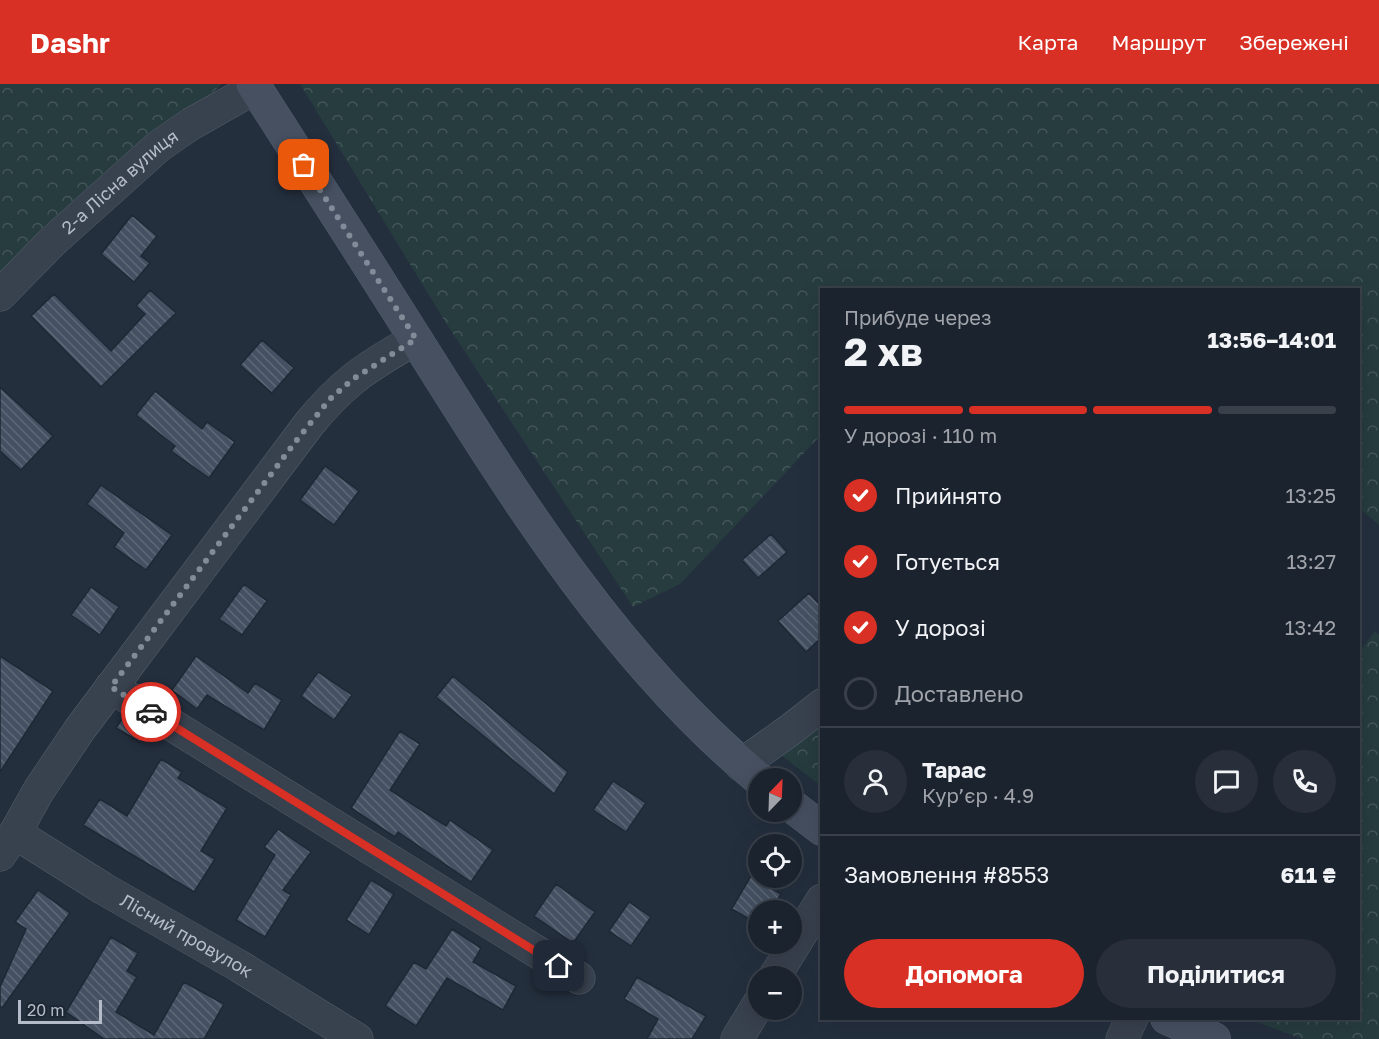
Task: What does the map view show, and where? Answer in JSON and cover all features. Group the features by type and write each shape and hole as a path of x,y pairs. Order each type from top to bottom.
{"street":[{"name":"2-а Лісна вулиця","path":"0,295 52,242 159,146 254,86"},
{"path":"254,86 519,502 619,636 700,726 748,770"},
{"path":"8,844 39,790 111,687 296,441 330,399 353,379 416,339"},
{"path":"111,687 579,978"},
{"path":"754,768 790,730 820,707"},
{"path":"802,814 820,827"},
{"name":"Лісний провулок","path":"8,844 104,889 239,966 357,1039"},
{"path":"782,966 820,903"},
{"path":"737,1039 749,1020"},
{"path":"1122,1039 1131,1020"},
{"path":"1171,1020 1214,1039"}],"green space":[{"path":"0,84 222,84 0,281"},
{"path":"300,84 1379,84 1379,525 1360,509 1360,288 820,288 820,436 680,584 633,607 446,323"},
{"path":"1375,631 1379,635 1379,1039 1302,1039 1252,1020 1360,1020 1360,651"},
{"path":"820,685 820,785 802,771 802,768 798,768 762,740"}],"building":[{"path":"132,215 157,236 141,256 150,263 134,282 101,254"},
{"path":"150,290 176,313 101,387 31,316 54,294 111,351 145,314 136,306"},
{"path":"262,340 294,368 272,393 240,365"},
{"path":"0,387 53,436 21,470 0,451"},
{"path":"155,391 202,429 207,422 235,442 209,478 171,451 175,446 136,415"},
{"path":"325,466 359,491 334,525 300,500"},
{"path":"101,485 172,535 146,570 114,547 124,533 87,504"},
{"path":"771,534 787,552 758,578 742,560"},
{"path":"244,584 267,601 242,635 219,619"},
{"path":"91,587 119,607 100,635 71,615"},
{"path":"809,593 820,605 820,639 806,652 778,621"},
{"path":"0,656 53,691 0,772"},
{"path":"196,656 248,693 255,683 282,700 264,730 207,695 197,709 172,690"},
{"path":"318,672 352,695 334,720 301,696"},
{"path":"453,676 568,772 554,794 436,697"},
{"path":"124,716 148,731 140,742 116,728"},
{"path":"400,731 420,744 390,790 446,826 450,820 493,850 471,882 398,832 395,837 351,808"},
{"path":"161,759 182,772 178,778 227,808 201,851 215,859 194,892 83,825 100,799 127,816"},
{"path":"613,781 646,803 626,832 593,810"},
{"path":"278,829 311,852 283,890 291,895 265,937 236,920 275,855 264,847"},
{"path":"371,880 394,894 369,935 346,920"},
{"path":"748,881 748,888 771,888 781,894 777,900 748,900 748,918 731,910"},
{"path":"556,884 595,912 573,943 534,916"},
{"path":"38,890 70,913 2,1008 0,1007 0,987 26,929 15,922"},
{"path":"629,902 651,917 631,946 609,931"},
{"path":"452,929 481,948 473,962 516,986 503,1010 447,978 416,1026 385,1006 414,962 426,969"},
{"path":"111,937 138,953 127,971 137,977 116,1012 154,1035 184,982 224,1004 204,1039 104,1039 66,1012"},
{"path":"637,977 706,1016 692,1039 647,1039 658,1019 624,999"}],"way so far":[{"path":"151,712 111,687 330,399 353,379 416,339 304,165"}],"route":[{"path":"151,712 559,966"}]}
